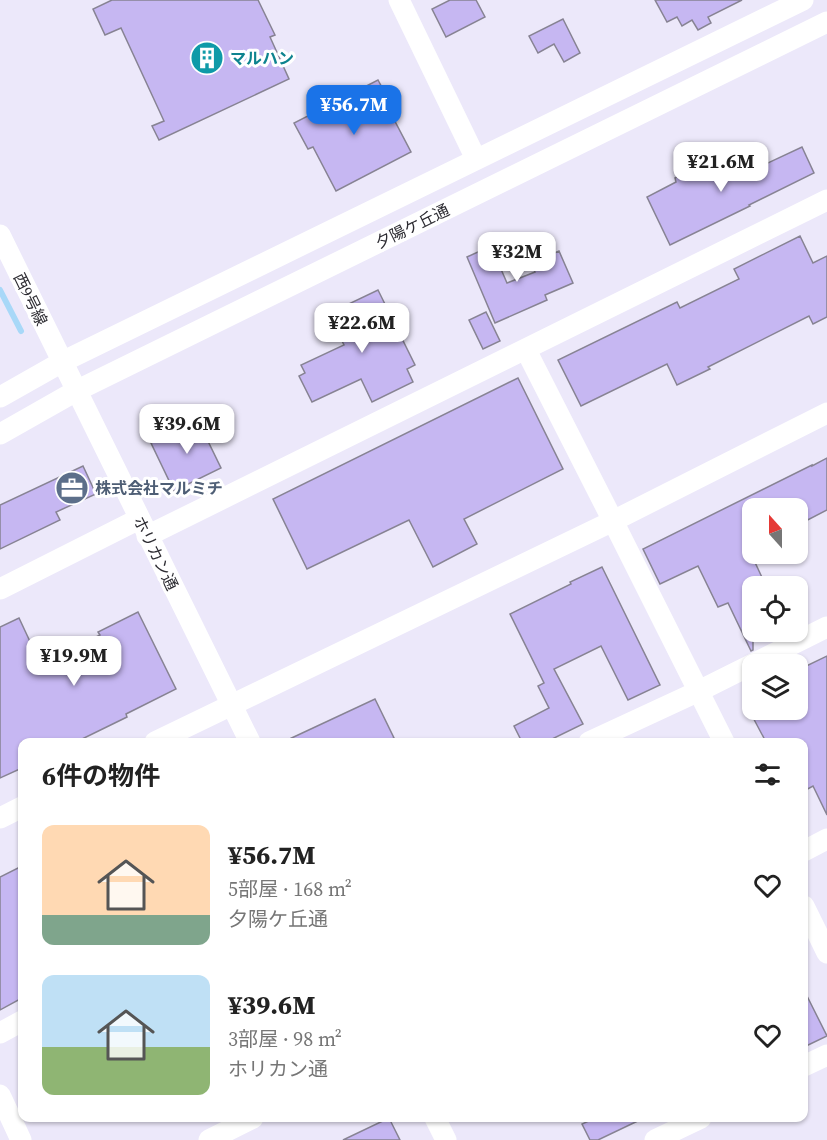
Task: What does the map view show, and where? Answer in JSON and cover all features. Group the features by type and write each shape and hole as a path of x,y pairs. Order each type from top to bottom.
{"street":[{"path":"399,0 477,159"},
{"name":"夕陽ケ丘通","path":"0,397 62,362 803,0"},
{"path":"814,0 826,24"},
{"name":"夕陽ケ丘通","path":"0,434 76,391 826,24"},
{"path":"0,589 143,527 526,350 827,201"},
{"name":"西9号線","path":"0,236 62,362"},
{"path":"526,350 722,738"},
{"name":"ホリカン通","path":"62,362 248,738"},
{"path":"163,738 613,521 827,413"},
{"path":"598,738 699,691 827,627"},
{"path":"0,818 18,809"},
{"path":"808,848 827,839"},
{"path":"808,914 827,953"},
{"path":"0,1033 18,1023"},
{"path":"808,1064 827,1055"},
{"path":"0,1095 21,1140"},
{"path":"209,1140 245,1122"},
{"path":"437,1122 446,1140"},
{"path":"656,1140 693,1122"}],"building":[{"name":"マルハン","path":"112,0 258,0 275,35 270,37 289,79 159,140 152,126 164,121 121,28 105,35 93,9"},
{"path":"450,0 476,0 485,17 446,37 432,9"},
{"path":"655,0 742,0 708,17 711,23 698,30 692,20 682,26 677,17 667,22"},
{"path":"563,19 580,53 564,62 554,44 538,53 529,36"},
{"path":"378,80 392,106 388,108 411,152 336,191 313,147 308,149 294,123"},
{"path":"802,147 814,173 670,245 647,197 676,182 675,178 725,154 736,178"},
{"path":"800,236 813,263 827,256 827,317 813,324 809,316 677,385 667,364 581,406 558,360 677,302 680,308 739,279 734,269"},
{"path":"491,246 507,283 535,272 531,263 559,251 573,283 545,295 547,300 495,323 467,257"},
{"path":"378,290 415,365 407,369 413,382 372,402 361,379 312,402 299,376 305,373 301,365 344,345 341,339 348,336 336,310"},
{"path":"486,312 500,341 483,349 469,320"},
{"path":"518,378 563,469 464,519 477,544 433,567 409,520 307,569 273,499"},
{"path":"203,418 210,432 205,435 221,468 174,491 151,443"},
{"path":"827,458 827,510 808,520 808,498 746,498 812,465"},
{"path":"83,466 96,494 56,512 60,520 0,549 0,505"},
{"path":"742,500 742,564 756,564 761,576 742,576 742,632 728,603 718,607 698,566 660,584 643,549"},
{"path":"602,567 660,685 628,700 601,646 554,669 583,724 554,738 520,738 514,726 549,708 538,686 544,683 510,614 571,584 570,582"},
{"path":"138,612 176,689 84,738 18,738 18,770 0,778 0,627 19,618 41,665 100,635 98,632"},
{"path":"747,642 753,642 751,651"},
{"path":"827,656 827,815 813,786 808,789 808,738 764,738 754,720 808,720 808,665"},
{"path":"375,699 394,738 292,738"},
{"path":"18,868 18,1000 0,1010 0,877"},
{"path":"808,998 827,1036 808,1045"},
{"path":"381,1122 391,1122 400,1140 343,1140"},
{"path":"586,1122 636,1122 598,1140 590,1140 582,1124"}],"waterway":[{"path":"0,290 21,331"}],"place":[{"name":"マルハン","path":"207,58"},
{"name":"株式会社マルミチ","path":"72,488"}]}
